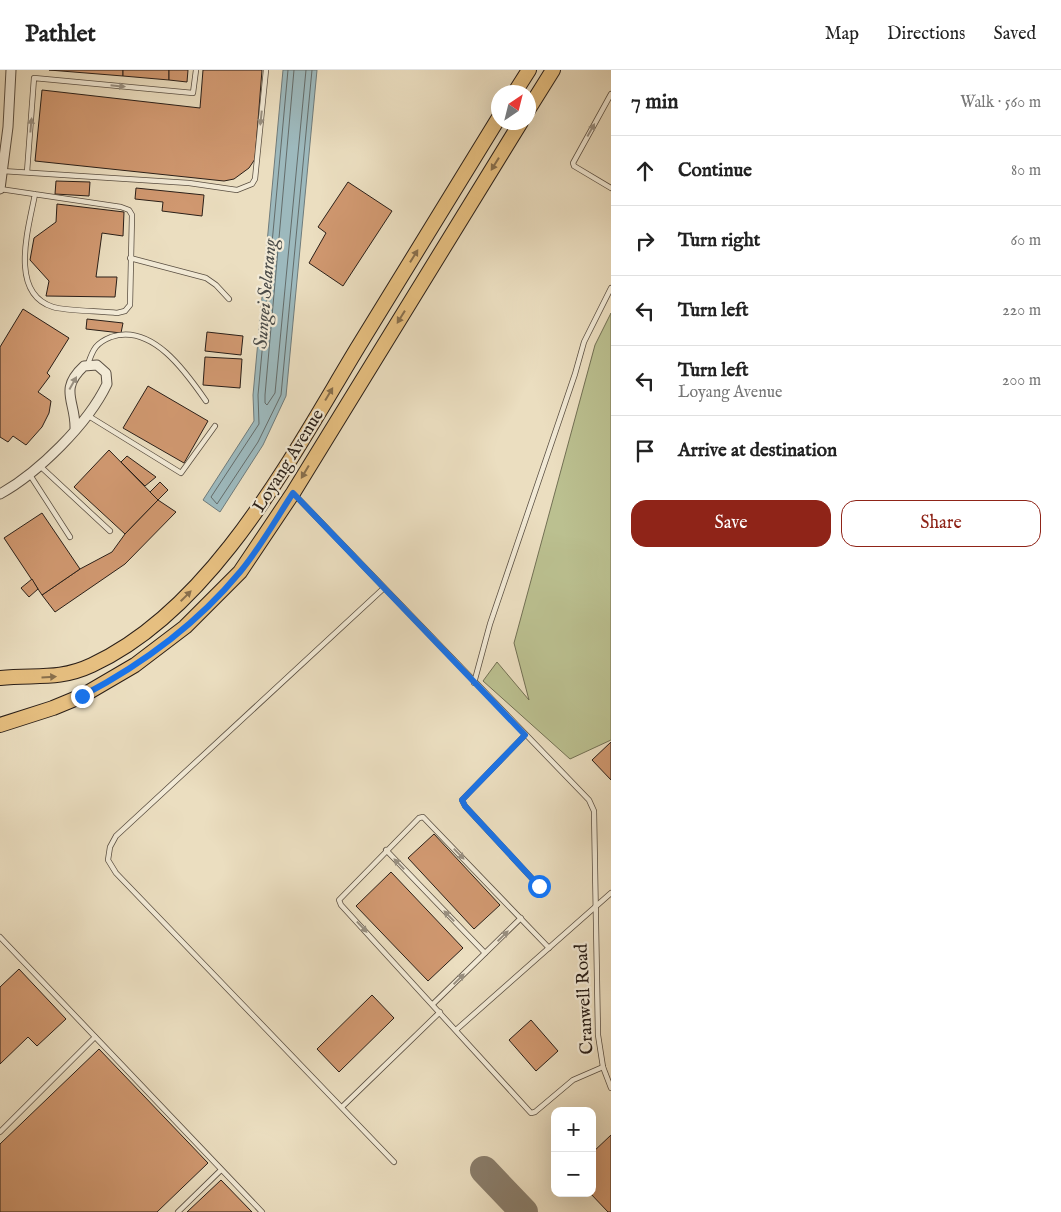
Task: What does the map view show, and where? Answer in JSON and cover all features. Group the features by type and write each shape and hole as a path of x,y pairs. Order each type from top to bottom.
{"main road":[{"path":"519,85 529,70"},
{"path":"536,97 553,70"},
{"name":"Loyang Avenue","path":"0,678 60,676 92,666 132,643 187,597 237,539 301,441 491,130"},
{"name":"Loyang Avenue","path":"0,725 39,713 82,696 135,665 162,646 212,602 240,572 293,493 516,130"}],"street":[{"path":"0,189 8,126 11,70"},
{"path":"0,494 30,475 75,429 104,390 108,379 102,368 88,364 81,369 68,390 76,417 75,429"}],"lane":[{"path":"27,172 34,78 193,93 196,70"},
{"path":"2,171 189,183 238,190 252,184 255,179 266,70"},
{"path":"611,94 573,163 611,188"},
{"path":"0,189 34,194 121,207 129,210 132,215 130,305 125,311 117,313 53,307 35,296 29,288 24,259 34,194"},
{"path":"130,258 206,278 229,298"},
{"path":"474,683 490,624 575,374 584,342 611,288"},
{"path":"88,364 94,347 102,340 122,334 149,340 160,348 192,382 206,401"},
{"path":"86,414 181,473 215,426"},
{"path":"40,466 110,531"},
{"path":"30,475 70,537"},
{"name":"Cranwell Road","path":"293,493 474,683 589,800 594,811 598,1035 603,1067 611,1088"},
{"path":"384,588 116,836 110,847 108,860 116,873 394,1162"},
{"path":"525,735 462,800 465,806 539,886"},
{"path":"549,948 423,818 419,818 386,850 341,895 339,902 533,1113 573,1080 603,1067"},
{"path":"386,850 485,953"},
{"path":"456,1030 611,893"},
{"path":"433,1004 522,918"},
{"path":"0,937 262,1212"},
{"path":"342,1107 440,1012"},
{"path":"0,1132 95,1037"},
{"path":"178,1212 221,1170"}],"green space":[{"path":"611,313 611,740 570,759 483,681 497,662 529,700 514,643 595,345"}],"water":[{"name":"Sungei Selarang","path":"283,70 317,70 286,396 263,445 220,512 203,500 254,421 253,395"}],"building":[{"path":"49,70 123,70 123,76"},
{"path":"123,70 169,70 169,80 123,76"},
{"path":"169,70 188,70 187,82 169,80"},
{"path":"203,70 262,70 255,159 249,168 234,179 224,181 35,161 42,90 200,108"},
{"path":"56,181 90,182 89,196 55,194"},
{"path":"348,182 392,211 343,286 309,263 326,233 318,227"},
{"path":"136,188 204,195 202,216 162,211 163,202 135,199"},
{"path":"57,204 124,212 123,236 102,233 96,277 117,277 115,297 46,296 49,281 30,260 34,238 56,222"},
{"path":"23,309 69,338 47,373 50,376 38,392 51,401 49,413 42,427 26,445 13,436 8,442 0,437 0,347"},
{"path":"87,319 123,323 121,333 86,329"},
{"path":"207,332 243,336 241,355 205,351"},
{"path":"205,357 242,359 240,388 203,385"},
{"path":"148,386 208,421 184,463 123,428"},
{"path":"109,450 158,500 125,534 74,487"},
{"path":"127,456 156,477 145,486 121,462"},
{"path":"160,482 168,490 158,500 150,492"},
{"path":"158,500 176,512 125,564 55,612 42,595 80,569 112,552 125,534"},
{"path":"42,513 80,569 42,595 4,538"},
{"path":"32,579 38,589 29,597 21,588"},
{"path":"611,742 611,780 592,760"},
{"path":"434,834 500,905 474,929 408,858"},
{"path":"391,872 463,948 428,981 356,906"},
{"path":"19,969 66,1019 37,1046 28,1037 0,1064 0,987"},
{"path":"372,995 394,1018 339,1072 317,1049"},
{"path":"531,1020 558,1051 536,1071 509,1040"},
{"path":"99,1049 208,1163 157,1212 0,1212 0,1144"},
{"path":"611,1135 611,1212 608,1212 594,1197 596,1197 596,1149"},
{"path":"221,1180 252,1212 187,1212"}],"taxiway":[{"path":"484,1170 524,1212"}],"route":[{"path":"82,696 107,683 162,646 212,602 240,572 293,493 525,735 462,800 465,806 539,886"}]}
